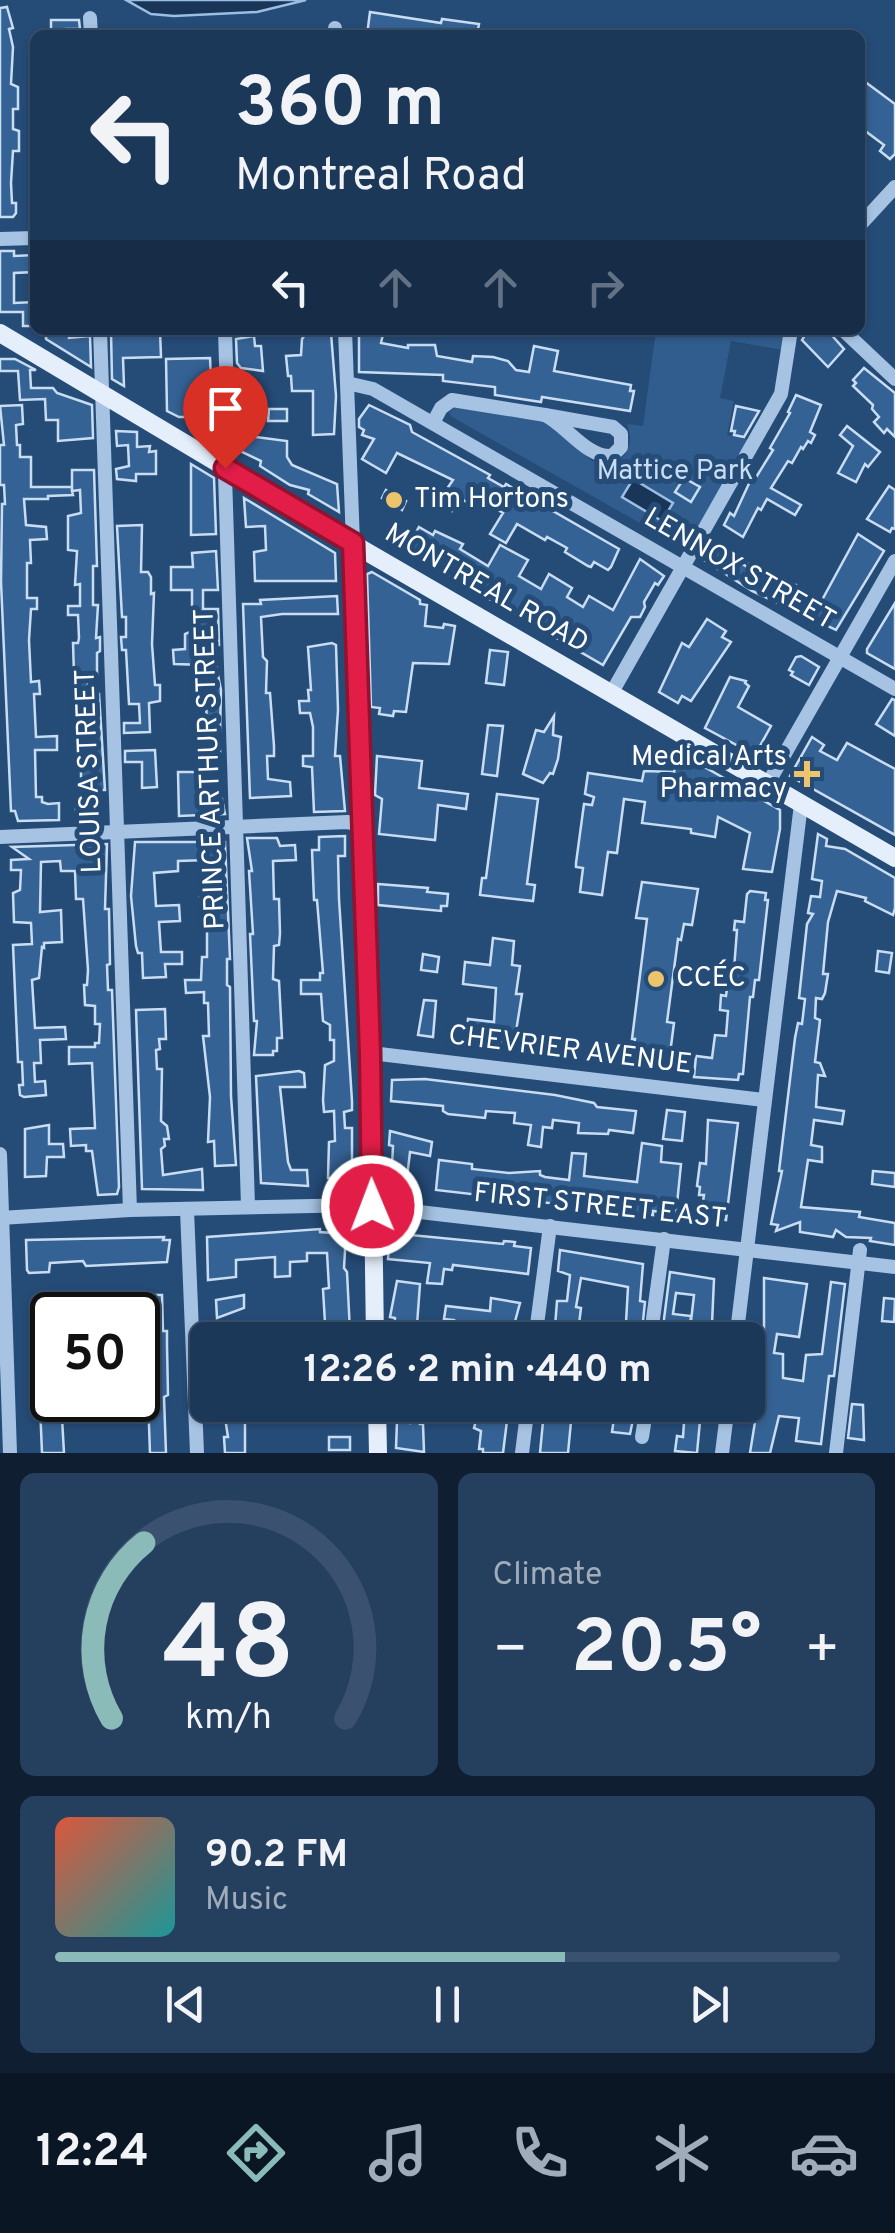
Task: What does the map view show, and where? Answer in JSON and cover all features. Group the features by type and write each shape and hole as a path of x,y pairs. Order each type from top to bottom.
{"main road":[{"name":"MONTREAL ROAD","path":"0,332 225,468 895,858"},
{"path":"353,543 375,1322"},
{"path":"377,1422 378,1453"}],"street":[{"path":"90,18 90,30"},
{"path":"865,220 895,187"},
{"path":"0,239 30,238"},
{"name":"LOUISA STREET","path":"100,335 130,1210"},
{"name":"PRINCE ARTHUR STREET","path":"225,335 225,468 248,1206"},
{"path":"346,335 353,543"},
{"path":"612,694 781,394 790,335"},
{"path":"848,335 895,379"},
{"name":"LENNOX STREET","path":"347,383 369,386 895,689"},
{"path":"433,423 440,408 452,400 545,415 613,427 621,434 620,450 612,456 598,456 545,415"},
{"path":"767,785 895,561"},
{"path":"738,1322 802,804"},
{"path":"0,836 347,822 363,825"},
{"name":"CHEVRIER AVENUE","path":"370,1053 764,1100"},
{"path":"0,1154 10,1453"},
{"name":"FIRST STREET EAST","path":"1,1218 248,1206 372,1206 747,1248 859,1256 895,1268"},
{"path":"186,1210 197,1453"},
{"path":"537,1322 550,1226"},
{"path":"652,1322 664,1239"},
{"path":"836,1453 859,1256"},
{"path":"522,1453 526,1422"},
{"path":"642,1437 644,1422"},
{"path":"722,1453 726,1422"}],"green space":[{"name":"Mattice Park","path":"655,335 785,335 783,350 731,341 720,398 734,401 727,435 752,441 686,549 449,413 455,407 549,423 592,461 613,464 629,447 627,424 643,426"}],"shaded area":[{"path":"126,0 306,0 257,12 174,16 151,14"},
{"path":"633,479 673,503 662,521 622,497"}],"building":[{"path":"7,7 13,28 9,29 13,47 11,84 18,87 13,129 19,131 19,151 13,151 11,183 16,213 13,217 0,217 0,8"},
{"path":"370,12 441,23 442,19 479,24 478,30 368,30"},
{"path":"51,20 79,20 80,29 51,30"},
{"path":"865,82 895,104 895,154 890,159 880,151 884,145 865,131"},
{"path":"0,251 30,255 30,272 14,273 14,303 30,302 30,326 23,326 23,312 0,312"},
{"path":"46,335 90,336 91,367 46,339"},
{"path":"111,335 160,335 161,357 123,358 124,386 112,379"},
{"path":"305,335 331,335 336,396 334,434 313,435 313,391 292,391 286,356 301,355"},
{"path":"359,335 383,335 381,343 408,348 435,345 437,356 472,362 473,356 493,357 508,361 516,370 529,372 534,346 558,351 554,371 631,385 630,391 634,391 630,411 542,397 541,402 495,395 495,387 443,381 443,375 359,372"},
{"path":"805,335 831,335 844,349 828,367 802,340"},
{"path":"254,336 255,346 261,346 263,371 241,368 237,363 236,339"},
{"path":"210,358 213,420 190,421 190,417 167,411 166,359"},
{"path":"0,359 15,359 36,370 30,370 31,388 53,388 92,405 93,438 58,441 58,420 46,420 45,399 20,400 18,371 0,371"},
{"path":"864,368 895,393 895,437 887,429 884,433 874,422 879,417 873,405 853,386 853,380"},
{"path":"243,389 258,390 257,408 242,408"},
{"path":"796,395 821,405 810,432 815,435 811,443 801,447 792,463 788,461 771,488 801,505 795,515 767,499 743,537 724,525 730,513 734,516 752,477 755,479 773,450 770,448"},
{"path":"22,405 23,424 16,425 17,445 20,457 31,457 31,487 72,487 72,470 94,470 97,566 93,566 93,605 98,605 96,638 100,637 100,651 97,675 88,675 88,694 99,694 105,790 99,790 96,816 80,817 80,811 76,811 76,801 81,801 81,762 76,762 75,748 80,748 73,643 78,643 79,638 78,615 68,615 68,606 80,606 80,584 75,585 77,551 68,550 68,516 81,513 80,490 72,491 73,495 24,499 26,525 46,527 47,539 30,540 31,563 27,563 27,598 37,598 37,609 31,609 29,640 31,682 39,681 40,694 34,694 36,737 57,736 57,750 35,750 36,797 42,797 42,802 48,804 59,803 59,820 18,821 15,811 11,811 1,582 5,504 4,485 0,485 0,445 4,445 0,406"},
{"path":"369,405 410,425 412,432 490,475 488,478 504,487 506,484 619,549 611,567 608,570 594,562 588,566 565,552 567,548 517,524 506,543 490,534 503,513 480,499 473,506 460,498 452,511 438,502 453,480 397,453 386,473 362,459 374,439 362,435 364,430 359,427 359,419"},
{"path":"736,406 759,411 744,437 731,431"},
{"path":"269,409 287,409 287,421 268,421"},
{"path":"847,426 880,452 868,467 865,464 856,482 838,473 853,446 840,435"},
{"path":"116,431 137,432 137,447 150,446 149,452 156,451 156,474 136,474 136,481 117,479 116,469 129,466 128,445 117,446"},
{"path":"240,435 287,441 287,457 292,465 337,484 339,512 240,451"},
{"path":"191,464 214,478 216,534 191,535"},
{"path":"684,478 700,487 691,502 675,492"},
{"path":"889,486 895,490 895,529 890,532 867,519"},
{"name":"Tim Hortons","path":"386,490 406,501 402,510 382,498"},
{"path":"244,498 335,553 336,581 255,581 254,552 266,550 265,526 246,527"},
{"path":"142,525 141,572 148,572 151,594 154,593 152,644 160,701 149,703 150,732 124,733 124,723 140,723 139,704 129,704 126,650 122,650 126,617 122,617 117,526"},
{"path":"419,527 463,544 460,549 488,566 500,545 528,560 519,576 541,589 549,574 572,588 567,597 583,607 589,596 613,610 640,559 664,576 658,585 655,583 640,617 631,617 603,665 420,559 422,556 409,545"},
{"path":"858,534 884,551 836,630 752,591 704,560 713,544 747,567 749,564 822,600"},
{"path":"216,551 218,590 203,590 203,609 218,609 219,645 212,645 221,690 220,731 207,731 205,665 174,664 173,650 185,649 185,634 192,631 192,590 171,590 171,567 193,567 192,553"},
{"path":"372,572 427,605 425,626 455,626 449,664 413,663 406,712 394,711 393,716 379,714 380,708 371,707 367,574"},
{"path":"337,596 338,614 261,617 274,746 274,756 267,756 268,779 290,782 291,796 250,798 243,604"},
{"path":"895,603 895,669 867,653 867,649"},
{"path":"707,619 726,631 722,637 731,642 691,701 682,696 678,703 659,692 682,643 689,647"},
{"path":"336,645 338,710 335,756 340,756 345,811 314,812 312,767 303,766 303,756 313,756 313,727 310,713 300,713 299,701 309,701 311,690 308,647"},
{"path":"490,650 508,652 504,685 486,683"},
{"path":"796,657 819,667 809,685 789,670"},
{"path":"730,677 746,681 749,686 738,707 771,726 755,755 705,728"},
{"path":"895,700 895,736 876,724"},
{"path":"554,716 553,735 561,737 558,759 553,774 543,783 523,774 536,730 544,732"},
{"path":"488,725 503,726 497,776 482,774"},
{"path":"812,737 824,745 820,751 837,760 847,743 895,769 895,835 790,776"},
{"path":"155,750 157,787 142,788 142,762 125,762 125,751"},
{"path":"197,750 220,750 220,759 197,760"},
{"path":"680,753 780,810 772,872 743,869 750,833 718,817 715,837 691,833 691,829 642,823 645,802 624,799 617,853 608,852 602,895 580,892 583,868 576,867 576,863 584,804 592,805 594,797 585,794 588,773 642,781 644,771 674,772"},
{"path":"377,756 422,761 419,788 468,794 466,809 438,805 435,840 379,834 382,799 375,795"},
{"path":"178,772 199,772 200,799 222,799 225,814 179,816"},
{"path":"497,794 538,799 527,884 535,885 533,901 480,895 482,878 486,878"},
{"path":"818,834 827,839 826,846 845,849 895,878 895,908 893,915 865,901 866,898 837,891 828,922 825,993 822,999 816,998 815,1018 820,1020 815,1062 820,1063 825,1076 818,1075 816,1107 844,1111 842,1124 814,1120 811,1145 822,1147 822,1162 808,1160 801,1207 860,1212 859,1217 895,1223 895,1245 870,1241 871,1238 846,1237 836,1230 833,1237 800,1232 800,1222 776,1231 778,1225 771,1224 782,1171 795,1038 798,1023 802,1024 805,999 799,998 807,924 813,914 808,913 811,896 820,897 822,881 812,879"},
{"path":"345,836 345,856 338,856 352,1101 352,1110 344,1112 345,1128 352,1128 352,1180 337,1180 328,1178 329,1142 335,1141 334,1111 324,1112 323,1100 325,1065 334,1061 334,1040 330,1040 330,1025 323,1021 321,994 301,994 301,980 320,980 323,973 312,850 319,850 319,837"},
{"path":"247,838 277,838 280,846 295,845 296,860 273,861 280,933 279,945 274,946 273,979 279,981 282,1038 277,1038 273,1055 254,1055 257,1021 250,934 252,871"},
{"path":"135,842 225,842 236,1165 215,1166 214,1141 208,1142 210,1097 203,1036 209,1036 208,1003 204,1003 204,992 186,993 185,980 201,980 202,957 207,957 207,922 202,917 200,897 207,894 207,860 178,861 178,871 154,873 156,906 179,905 180,921 159,922 161,952 182,952 182,964 165,964 166,977 143,978 131,896"},
{"path":"107,844 105,909 109,909 107,965 108,990 112,990 119,1187 117,1194 98,1195 92,1151 86,1151 86,1145 71,1146 70,1129 95,1128 92,1063 69,1064 69,1047 95,1047 99,1043 100,1024 95,1024 95,1006 85,1005 88,970 83,899 76,899 75,871 61,871 60,861 41,862 40,912 61,910 62,942 44,943 42,947 39,978 32,980 35,1028 65,1027 66,1039 40,1040 41,1063 34,1063 35,1082 45,1081 46,1095 24,1097 19,1085 23,1085 22,1062 18,1062 13,945 32,944 31,923 14,922 13,893 20,890 21,870 11,870 11,860 29,859 12,847"},
{"name":"CCÉC","path":"642,882 698,889 692,925 684,924 681,940 678,939 667,1022 674,1023 668,1069 642,1066 643,1054 633,1053 647,919 636,918"},
{"path":"378,884 428,888 427,892 448,894 447,906 441,906 441,911 378,905"},
{"path":"750,891 766,893 768,900 759,980 755,980 750,997 743,1074 739,1074 738,1080 694,1077 696,1056 712,1058 715,1035 726,1036 728,1011 720,1010 721,995 726,996 728,981 733,982 735,921 744,922"},
{"path":"493,938 514,941 512,965 520,966 516,994 522,994 514,1044 466,1039 468,1019 494,1022 496,988 463,984 465,962 490,965"},
{"path":"878,951 892,953 889,973 876,971"},
{"path":"423,954 439,957 437,972 421,970"},
{"path":"424,1000 436,1001 433,1037 418,1035"},
{"path":"165,1009 166,1039 159,1039 160,1049 156,1050 157,1069 162,1069 161,1121 167,1126 169,1139 164,1139 161,1149 163,1175 202,1169 203,1190 142,1189 136,1010"},
{"path":"304,1073 305,1087 280,1087 288,1162 291,1170 307,1170 308,1186 261,1183 256,1076"},
{"path":"425,1079 555,1095 594,1103 597,1107 636,1111 633,1133 578,1133 579,1123 553,1120 552,1128 543,1127 541,1147 528,1145 531,1125 514,1123 515,1113 486,1111 485,1118 448,1114 443,1106 391,1101 392,1080"},
{"path":"667,1110 685,1112 682,1141 663,1139"},
{"path":"708,1120 738,1123 726,1220 711,1218 710,1222 700,1221 704,1195 699,1195 697,1186 700,1163 706,1164"},
{"path":"49,1125 49,1144 63,1144 64,1157 47,1157 46,1176 25,1177 25,1129"},
{"path":"390,1131 432,1142 430,1156 410,1152 406,1186 391,1184"},
{"path":"642,1143 662,1146 661,1162 681,1164 676,1214 653,1211 653,1215 436,1190 439,1160 472,1164 472,1169 540,1171 545,1177 569,1180 572,1153 586,1154 584,1176 637,1182"},
{"path":"873,1171 895,1173 895,1187 872,1184"},
{"path":"320,1229 346,1234 344,1268 350,1322 325,1322 323,1289 329,1288 327,1253 307,1253 307,1261 290,1262 290,1276 275,1277 275,1257 236,1260 236,1277 208,1280 207,1237"},
{"path":"390,1233 515,1242 514,1246 531,1248 528,1274 453,1265 452,1270 444,1269 442,1284 427,1283 430,1263 388,1259"},
{"path":"164,1237 163,1240 170,1240 167,1262 86,1266 83,1261 50,1263 49,1272 27,1270 26,1240"},
{"path":"560,1250 643,1264 643,1322 626,1322 628,1287 581,1278 576,1307 581,1308 579,1322 555,1322 557,1301 567,1301 570,1275 558,1271"},
{"path":"670,1272 714,1279 712,1322 691,1321 694,1295 676,1293 673,1314 691,1316 690,1322 664,1319"},
{"path":"764,1278 807,1284 799,1337 777,1334 774,1353 783,1354 783,1378 803,1381 806,1355 822,1354 831,1282 845,1284 821,1444 796,1441 799,1418 779,1416 770,1453 750,1453 755,1422 765,1422"},
{"path":"397,1281 420,1284 417,1322 395,1322 390,1317"},
{"path":"162,1295 163,1331 167,1331 166,1453 150,1453 149,1422 160,1422"},
{"path":"244,1295 244,1308 217,1318 216,1300"},
{"path":"491,1298 520,1303 515,1322 444,1319 446,1306 490,1311"},
{"path":"884,1298 895,1299 894,1322 882,1321"},
{"path":"852,1404 863,1405 864,1440 848,1438"},
{"path":"41,1422 62,1422 64,1453 42,1453"},
{"path":"226,1422 245,1422 245,1453 225,1453 224,1437 228,1437"},
{"path":"397,1422 423,1424 424,1452 396,1448"},
{"path":"476,1422 507,1422 503,1453 483,1453 479,1449 481,1431 474,1428"},
{"path":"543,1422 571,1422 568,1453 540,1453"},
{"path":"613,1422 632,1422 630,1434 612,1432"},
{"path":"684,1422 700,1422 697,1453 675,1451 677,1436 683,1437"},
{"path":"329,1437 350,1437 350,1450 329,1450"}],"place":[{"name":"Tim Hortons","path":"394,500"},
{"name":"Medical Arts Pharmacy","path":"807,774"},
{"name":"CCÉC","path":"656,979"}],"route":[{"path":"225,468 353,543 372,1206"}]}
